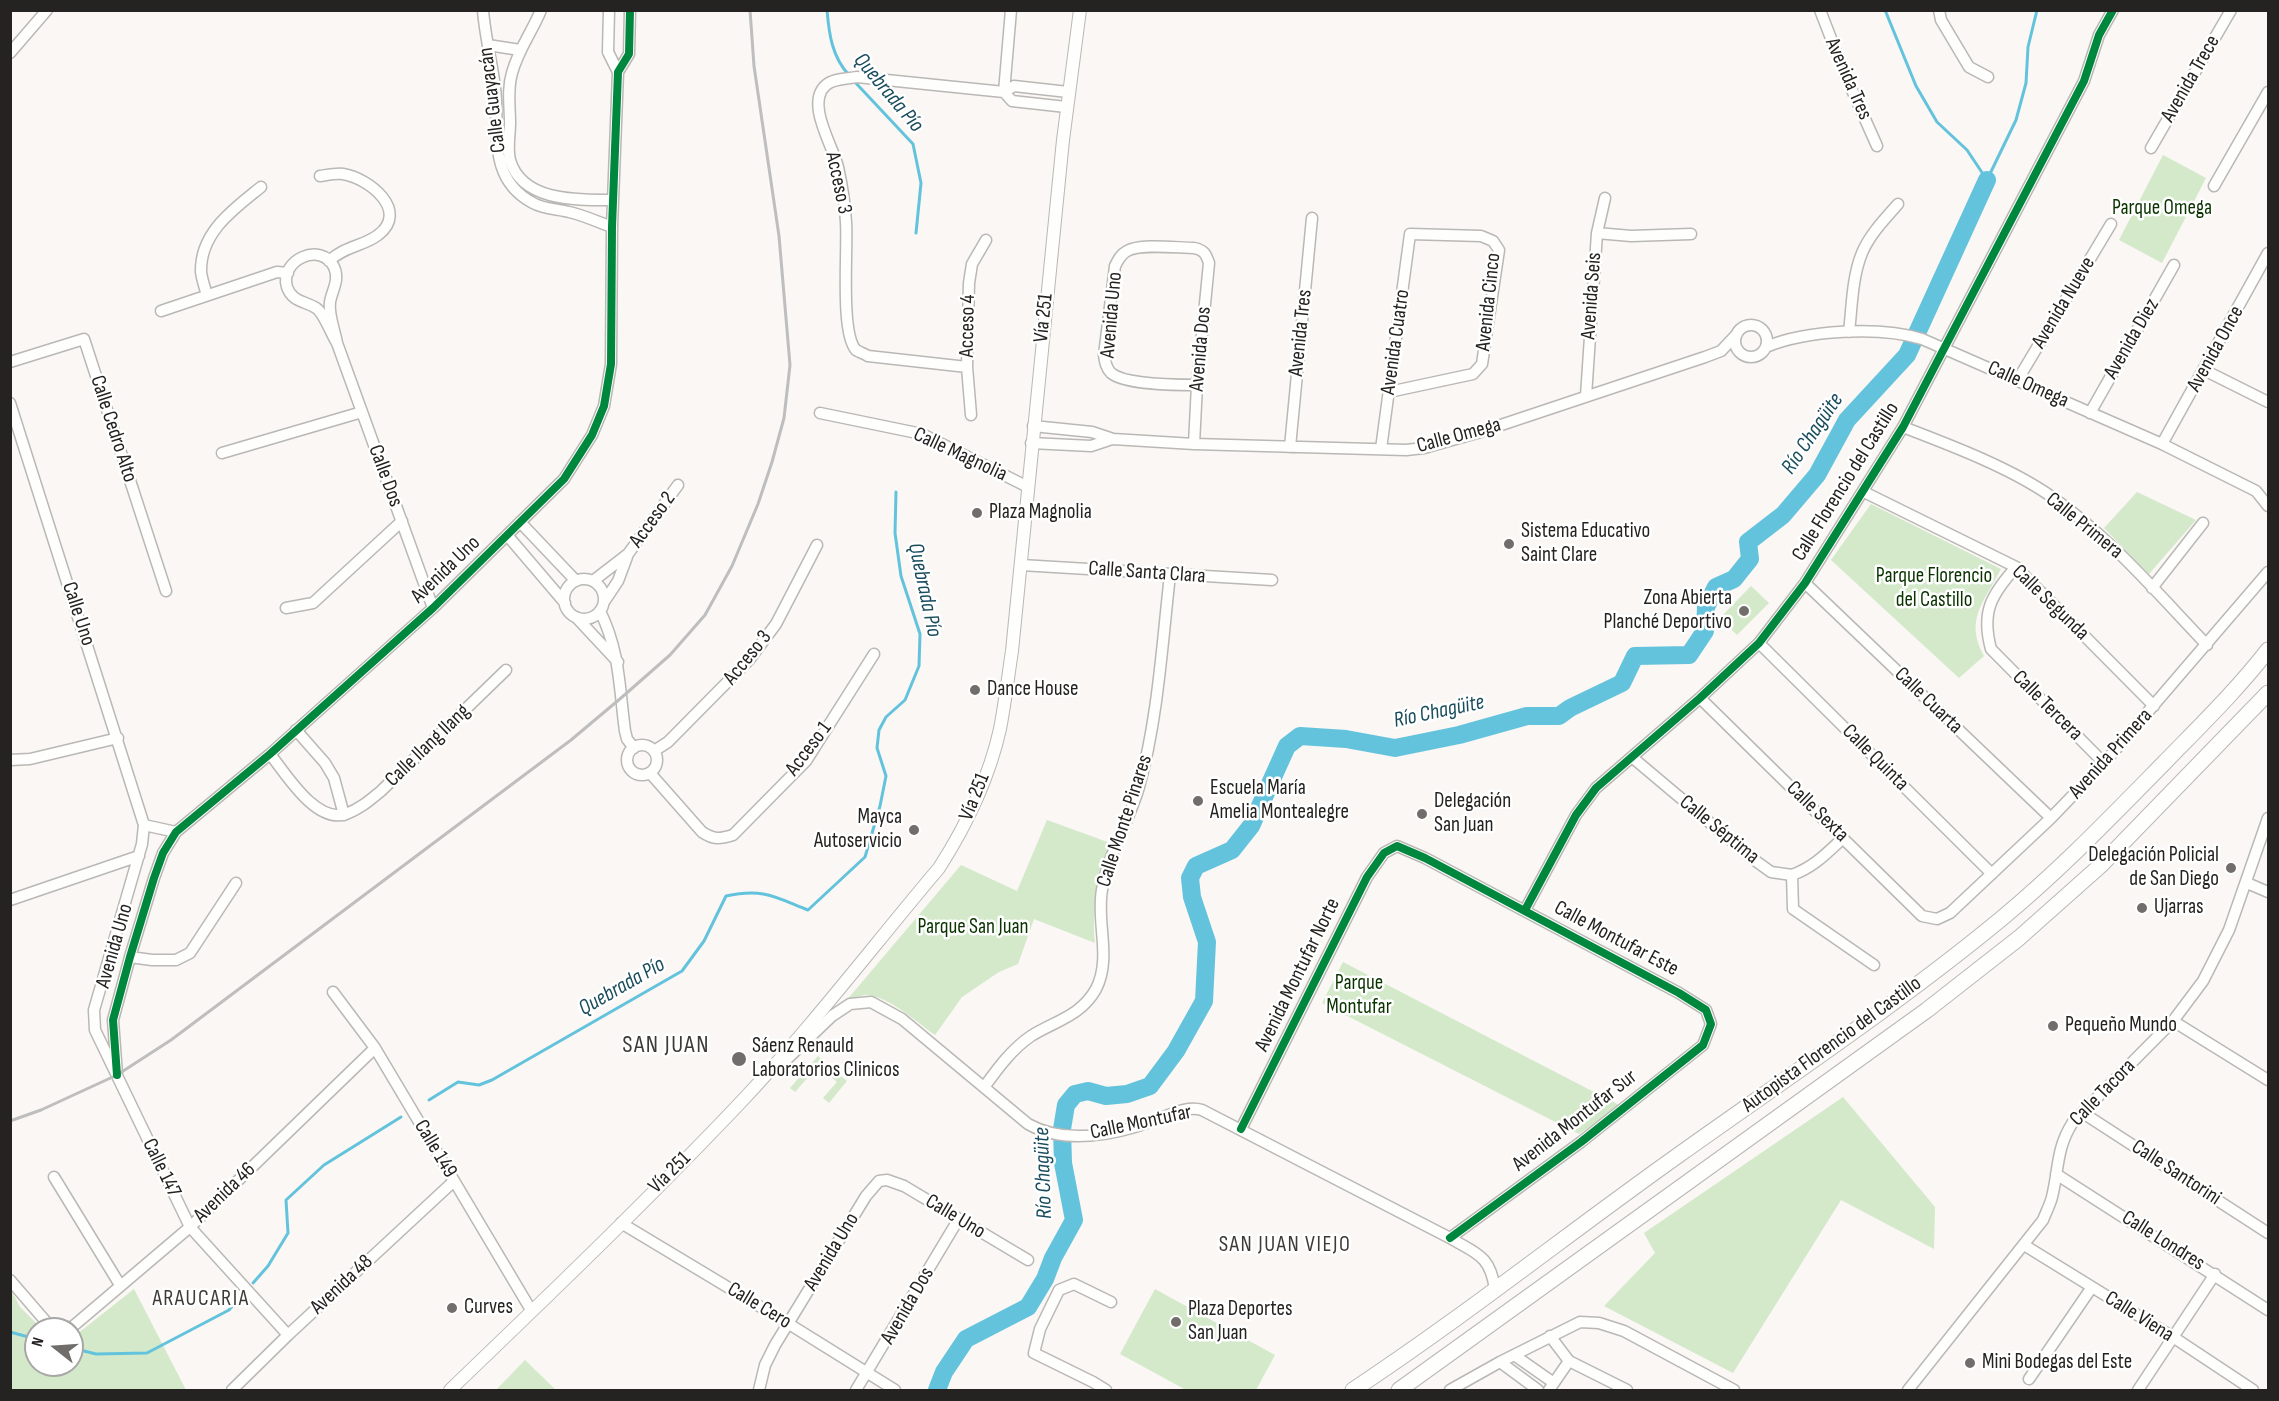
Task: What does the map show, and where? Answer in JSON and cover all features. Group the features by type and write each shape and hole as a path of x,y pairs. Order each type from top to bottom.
{"highway":[{"name":"Autopista Florencio del Castillo","path":"1353,1390 1411,1352 1882,1010 2001,919 2082,847 2203,723 2268,650"},
{"name":"Autopista Florencio del Castillo","path":"1399,1390 1927,1010 2019,938 2100,866 2268,693"},
{"path":"1416,1390 1430,1369"}],"main road":[{"name":"Vía 251","path":"450,1390 740,1103 939,868 958,839 1000,730 1012,651 1066,108 1080,10"}],"street":[{"path":"10,53 47,10"},
{"name":"Calle Guayacán","path":"483,10 496,92 497,154 506,175 518,191 533,204 571,212 612,227"},
{"name":"Calle Guayacán","path":"541,10 520,50 509,86 509,157 514,171 529,186 551,195 575,200 613,200"},
{"name":"Avenida Uno","path":"117,1075 113,1020 163,853 176,832 270,754 433,608 564,479 592,435 604,406 611,364 612,227 618,72 608,52 609,10"},
{"name":"Avenida Uno","path":"618,72 629,54 630,10"},
{"path":"1011,10 1004,92 1012,101 1066,108"},
{"name":"Avenida Tres","path":"1820,10 1844,72 1877,146"},
{"path":"1939,10 1941,20 1969,68 1988,76"},
{"name":"Calle Florencio del Castillo","path":"1525,910 1576,815 1596,788 1633,758 1759,643 1805,583 1903,427 1946,348 2084,81 2099,35 2113,10"},
{"name":"Avenida Trece","path":"2151,148 2231,10"},
{"path":"488,45 520,50"},
{"name":"Acceso 3","path":"967,367 868,356 857,350 851,340 846,319 848,248 845,210 837,165 819,114 818,102 821,91 827,84 857,77 1004,92"},
{"path":"1004,92 1014,86 1068,92"},
{"path":"2214,186 2268,93"},
{"path":"496,125 510,126"},
{"path":"160,311 277,272 288,273 294,262 307,255 322,256 329,261 339,251 378,235 387,225 389,212 385,198 374,187 343,174 320,176"},
{"path":"207,295 201,273 204,252 213,231 223,219 261,187"},
{"path":"548,208 551,195"},
{"name":"Avenida Seis","path":"1586,396 1597,233 1605,198"},
{"path":"1850,332 1855,282 1861,254 1872,235 1898,204"},
{"name":"Avenida Tres","path":"1290,447 1312,218"},
{"name":"Avenida Nueve","path":"2018,381 2111,224"},
{"path":"1597,233 1631,236 1691,234"},
{"name":"Avenida Cuatro","path":"1381,449 1410,234 1481,236 1493,241"},
{"name":"Acceso 4","path":"971,415 967,367 969,283 972,264 986,240"},
{"name":"Avenida Cinco","path":"1389,392 1473,374 1482,364 1499,250 1493,241"},
{"name":"Avenida Dos","path":"1120,257 1127,250 1138,248 1194,248 1206,254 1209,263 1197,386 1194,444"},
{"name":"Avenida Once","path":"2162,444 2268,253"},
{"name":"Avenida Uno","path":"1120,257 1115,266 1104,355 1105,364 1110,372 1118,377 1150,383 1197,386"},
{"name":"Calle Dos","path":"329,261 334,268 337,283 329,306 337,343"},
{"name":"Avenida Diez","path":"2090,413 2174,265"},
{"name":"Calle Dos","path":"288,273 287,287 292,296 300,302 317,308 337,343 433,608"},
{"path":"1755,326 1764,331 1766,347 1757,356 1746,356 1741,352 1736,344 1737,334 1744,327 1755,326"},
{"name":"Calle Omega","path":"1764,331 1787,339"},
{"name":"Calle Omega","path":"1766,347 1787,339 1850,332 1904,334 1922,339 2162,444 2256,491 2268,506"},
{"name":"Calle Omega","path":"1721,351 1737,334"},
{"name":"Calle Cedro Alto","path":"10,362 84,339 166,591"},
{"name":"Calle Omega","path":"1033,426 1092,432 1113,439 1194,444 1406,450 1444,443 1721,351 1741,352"},
{"path":"2204,370 2268,402"},
{"name":"Calle Uno","path":"10,403 118,738 163,853"},
{"path":"222,453 362,412"},
{"name":"Calle Magnolia","path":"820,413 922,434 1028,487"},
{"name":"Calle Primera","path":"1903,427 1953,447 2050,495 2076,515 2152,588 2206,645"},
{"name":"Calle Omega","path":"1031,443 1090,446 1113,439"},
{"name":"Acceso 2","path":"593,581 628,554 678,485"},
{"name":"Calle Omega","path":"2256,491 2268,491"},
{"name":"Calle Segunda","path":"1864,492 2016,567 2154,706"},
{"path":"286,608 313,603 402,521"},
{"path":"520,522 576,581"},
{"path":"2152,588 2203,523"},
{"path":"507,535 565,603 569,611 618,662"},
{"name":"Acceso 3","path":"654,751 668,742 750,660 776,624 817,545"},
{"name":"Acceso 2","path":"602,608 618,581 628,554"},
{"name":"Calle Santa Clara","path":"1021,565 1272,580"},
{"name":"Calle Tercera","path":"2016,567 1992,599 1987,614 1985,630 1991,649 2104,763"},
{"name":"Avenida Primera","path":"1937,919 1950,913 1992,874 2104,763 2268,572"},
{"name":"Calle Monte Pinares","path":"985,1086 1014,1051 1030,1037 1081,1010 1097,987 1104,956 1101,891 1138,789 1152,732 1170,575"},
{"path":"565,603 565,594 569,586 584,579 593,581 604,595 602,608 618,662 625,730 627,739 634,748"},
{"name":"Calle Cuarta","path":"1805,583 2051,818"},
{"path":"576,617 584,619 593,617 602,608"},
{"name":"Calle Quinta","path":"1759,643 1992,874"},
{"name":"Acceso 1","path":"650,773 702,832 711,838 721,839 733,835 806,761 873,654"},
{"name":"Calle Ilang Ilang","path":"344,815 362,806 381,791 506,670"},
{"name":"Calle Sexta","path":"1700,698 1922,916 1937,919"},
{"path":"270,754 315,807 331,815 344,815 334,778 325,763 296,730"},
{"path":"10,760 30,759 118,738"},
{"path":"648,747 654,751 657,763 650,773 637,774 628,765 627,759 634,748 648,747"},
{"name":"Calle Séptima","path":"1633,758 1752,859 1771,872 1792,875"},
{"name":"Calle Tacora","path":"1908,1390 2043,1220 2052,1197 2059,1151 2065,1134 2073,1122 2173,1021 2203,981 2229,930 2267,825"},
{"path":"152,827 176,832"},
{"name":"Avenida Uno","path":"117,1075 95,1030 94,1010 142,844 152,827"},
{"path":"1843,838 1809,869 1792,875 1793,909 1874,965"},
{"name":"Calle Montufar Este","path":"1397,846 1525,910 1697,1003 1706,1010 1711,1024"},
{"name":"Avenida Montufar Norte","path":"1241,1129 1367,877 1384,853 1397,846"},
{"path":"10,900 139,856"},
{"path":"130,957 176,960 190,953 236,883"},
{"path":"2247,883 2268,892"},
{"name":"Calle 149","path":"333,992 375,1048 531,1310"},
{"name":"Calle Montufar","path":"740,1103 832,1016 850,1004 872,1002 892,1012 985,1086 1028,1124 1050,1134 1089,1135 1139,1126 1189,1108 1202,1110 1481,1256 1491,1270 1495,1289"},
{"path":"2173,1021 2268,1080"},
{"name":"Avenida Montufar Sur","path":"1450,1238 1564,1154 1703,1045 1711,1024"},
{"name":"Avenida 46","path":"84,1317 189,1227 375,1048"},
{"name":"Calle 147","path":"117,1075 189,1227 288,1335"},
{"name":"Calle Santorini","path":"2083,1113 2268,1233"},
{"name":"Calle Londres","path":"2056,1174 2268,1310"},
{"path":"54,1177 120,1285"},
{"name":"Calle Uno","path":"879,1181 887,1180 904,1186 1028,1260"},
{"name":"Avenida 48","path":"232,1390 454,1181"},
{"name":"Avenida Uno","path":"759,1390 765,1365 866,1196 879,1181"},
{"name":"Avenida Dos","path":"856,1390 958,1220"},
{"name":"Calle Cero","path":"621,1223 895,1390"},
{"name":"Calle Viena","path":"2024,1245 2173,1337 2253,1390"},
{"path":"2138,1390 2215,1274"},
{"path":"10,1280 42,1317"},
{"path":"1106,1390 1034,1353 1040,1329 1059,1290 1074,1284 1111,1302"},
{"path":"2029,1379 2092,1287"},
{"path":"1450,1390 1580,1322 1599,1323 1624,1331 1734,1390"},
{"path":"1550,1336 1569,1361 1627,1390"},
{"path":"1514,1355 1552,1387 1569,1361"},
{"path":"1500,1362 1538,1390"},
{"path":"2231,1390 2239,1381"}],"green space":[{"name":"Parque Omega","path":"2163,155 2206,178 2162,263 2119,240"},
{"path":"2137,492 2196,520 2149,574 2104,528"},
{"name":"Parque Florencio del Castillo","path":"1871,504 2001,569 1983,602 1976,621 1978,643 1984,656 1959,678 1831,560"},
{"name":"Zona Abierta Planché Deportivo","path":"1751,586 1769,603 1737,635 1720,618"},
{"name":"Parque San Juan","path":"1047,820 1113,844 1098,892 1094,917 1095,943 1034,919 1018,964 999,972 962,997 935,1035 902,1010 882,999 865,995 846,1001 961,865 1017,891"},
{"name":"Parque Montufar","path":"1343,962 1621,1106 1579,1134 1322,1003"},
{"path":"818,1056 847,1081 829,1103 823,1098 837,1082 818,1066 795,1092 790,1088"},
{"path":"1843,1097 1935,1207 1934,1249 1841,1200 1733,1373 1604,1306 1655,1253 1644,1233"},
{"path":"10,1288 20,1307 30,1317 24,1317 24,1377 84,1377 84,1329 134,1289 186,1390 11,1390"},
{"name":"Plaza Deportes San Juan","path":"1155,1289 1275,1355 1256,1390 1186,1390 1120,1354"},
{"path":"525,1360 556,1390 496,1390"}],"waterway":[{"name":"Quebrada Pío","path":"827,10 830,36 835,53 849,75"},
{"path":"1885,10 1916,86 1937,122 1967,150 1987,180"},
{"path":"1987,180 2016,120 2026,83 2028,47 2037,10"},
{"name":"Quebrada Pío","path":"853,80 913,144 921,183 916,233"},
{"name":"Río Chagüite","path":"937,1390 944,1372 966,1339 1028,1307 1045,1279 1053,1258 1074,1220 1063,1163 1062,1129 1066,1105 1075,1094 1088,1091 1106,1096 1127,1094 1150,1086 1176,1051 1204,1001 1207,942 1192,897 1190,878 1196,866 1232,850 1251,826 1287,746 1300,736 1346,739 1395,748 1459,735 1527,716 1559,716 1570,708 1622,683 1635,656 1689,655 1705,631 1706,607 1716,587 1734,579 1750,559 1748,542 1783,515 1817,475 1847,420 1907,355 1987,180"},
{"name":"Quebrada Pío","path":"429,1100 458,1082 479,1085 492,1080 682,971 704,941 726,896 760,893 808,910 865,857 886,776 877,748 879,730 886,717 905,700 919,666 920,634 901,576 895,533 896,492"},
{"name":"Quebrada Pío","path":"253,1283 268,1266 288,1233 286,1200 324,1165 401,1117"},
{"name":"Quebrada Pío","path":"84,1351 96,1354 147,1353 229,1310 240,1297"},
{"name":"Quebrada Pío","path":"10,1332 24,1336"}],"railway":[{"path":"10,1121 41,1110 117,1075 171,1040 571,740 670,655 705,615 732,566 758,504 784,418 790,365 779,236 754,66 750,10"}],"cycle path":[{"path":"117,1075 113,1020 154,878 163,853 176,832 270,754 433,608 564,479 592,435 604,406 611,364 612,227 618,72 629,54 630,10"},
{"path":"1525,910 1576,815 1596,788 1700,698 1759,643 1805,583 1903,427 2084,81 2099,35 2113,10"},
{"path":"1241,1129 1367,877 1384,853 1397,846 1425,858 1679,993 1706,1010 1711,1024 1703,1045 1581,1142 1450,1238"}],"place":[{"name":"Plaza Magnolia","path":"977,513"},
{"name":"Sistema Educativo Saint Clare","path":"1509,544"},
{"name":"Zona Abierta Planché Deportivo","path":"1744,611"},
{"name":"Dance House","path":"975,690"},
{"name":"Escuela María Amelia Montealegre","path":"1198,801"},
{"name":"Delegación San Juan","path":"1422,814"},
{"name":"Mayca Autoservicio","path":"914,830"},
{"name":"Delegación Policial de San Diego","path":"2231,868"},
{"name":"Ujarras","path":"2142,908"},
{"name":"Pequeño Mundo","path":"2053,1026"},
{"name":"Sáenz Renauld Laboratorios Clinicos","path":"739,1059"},
{"name":"Curves","path":"452,1308"},
{"name":"Plaza Deportes San Juan","path":"1176,1322"},
{"name":"Mini Bodegas del Este","path":"1970,1363"}],"district":[{"name":"SAN JUAN","path":"666,1046"},
{"name":"SAN JUAN VIEJO","path":"1285,1245"},
{"name":"ARAUCARIA","path":"201,1299"}]}
